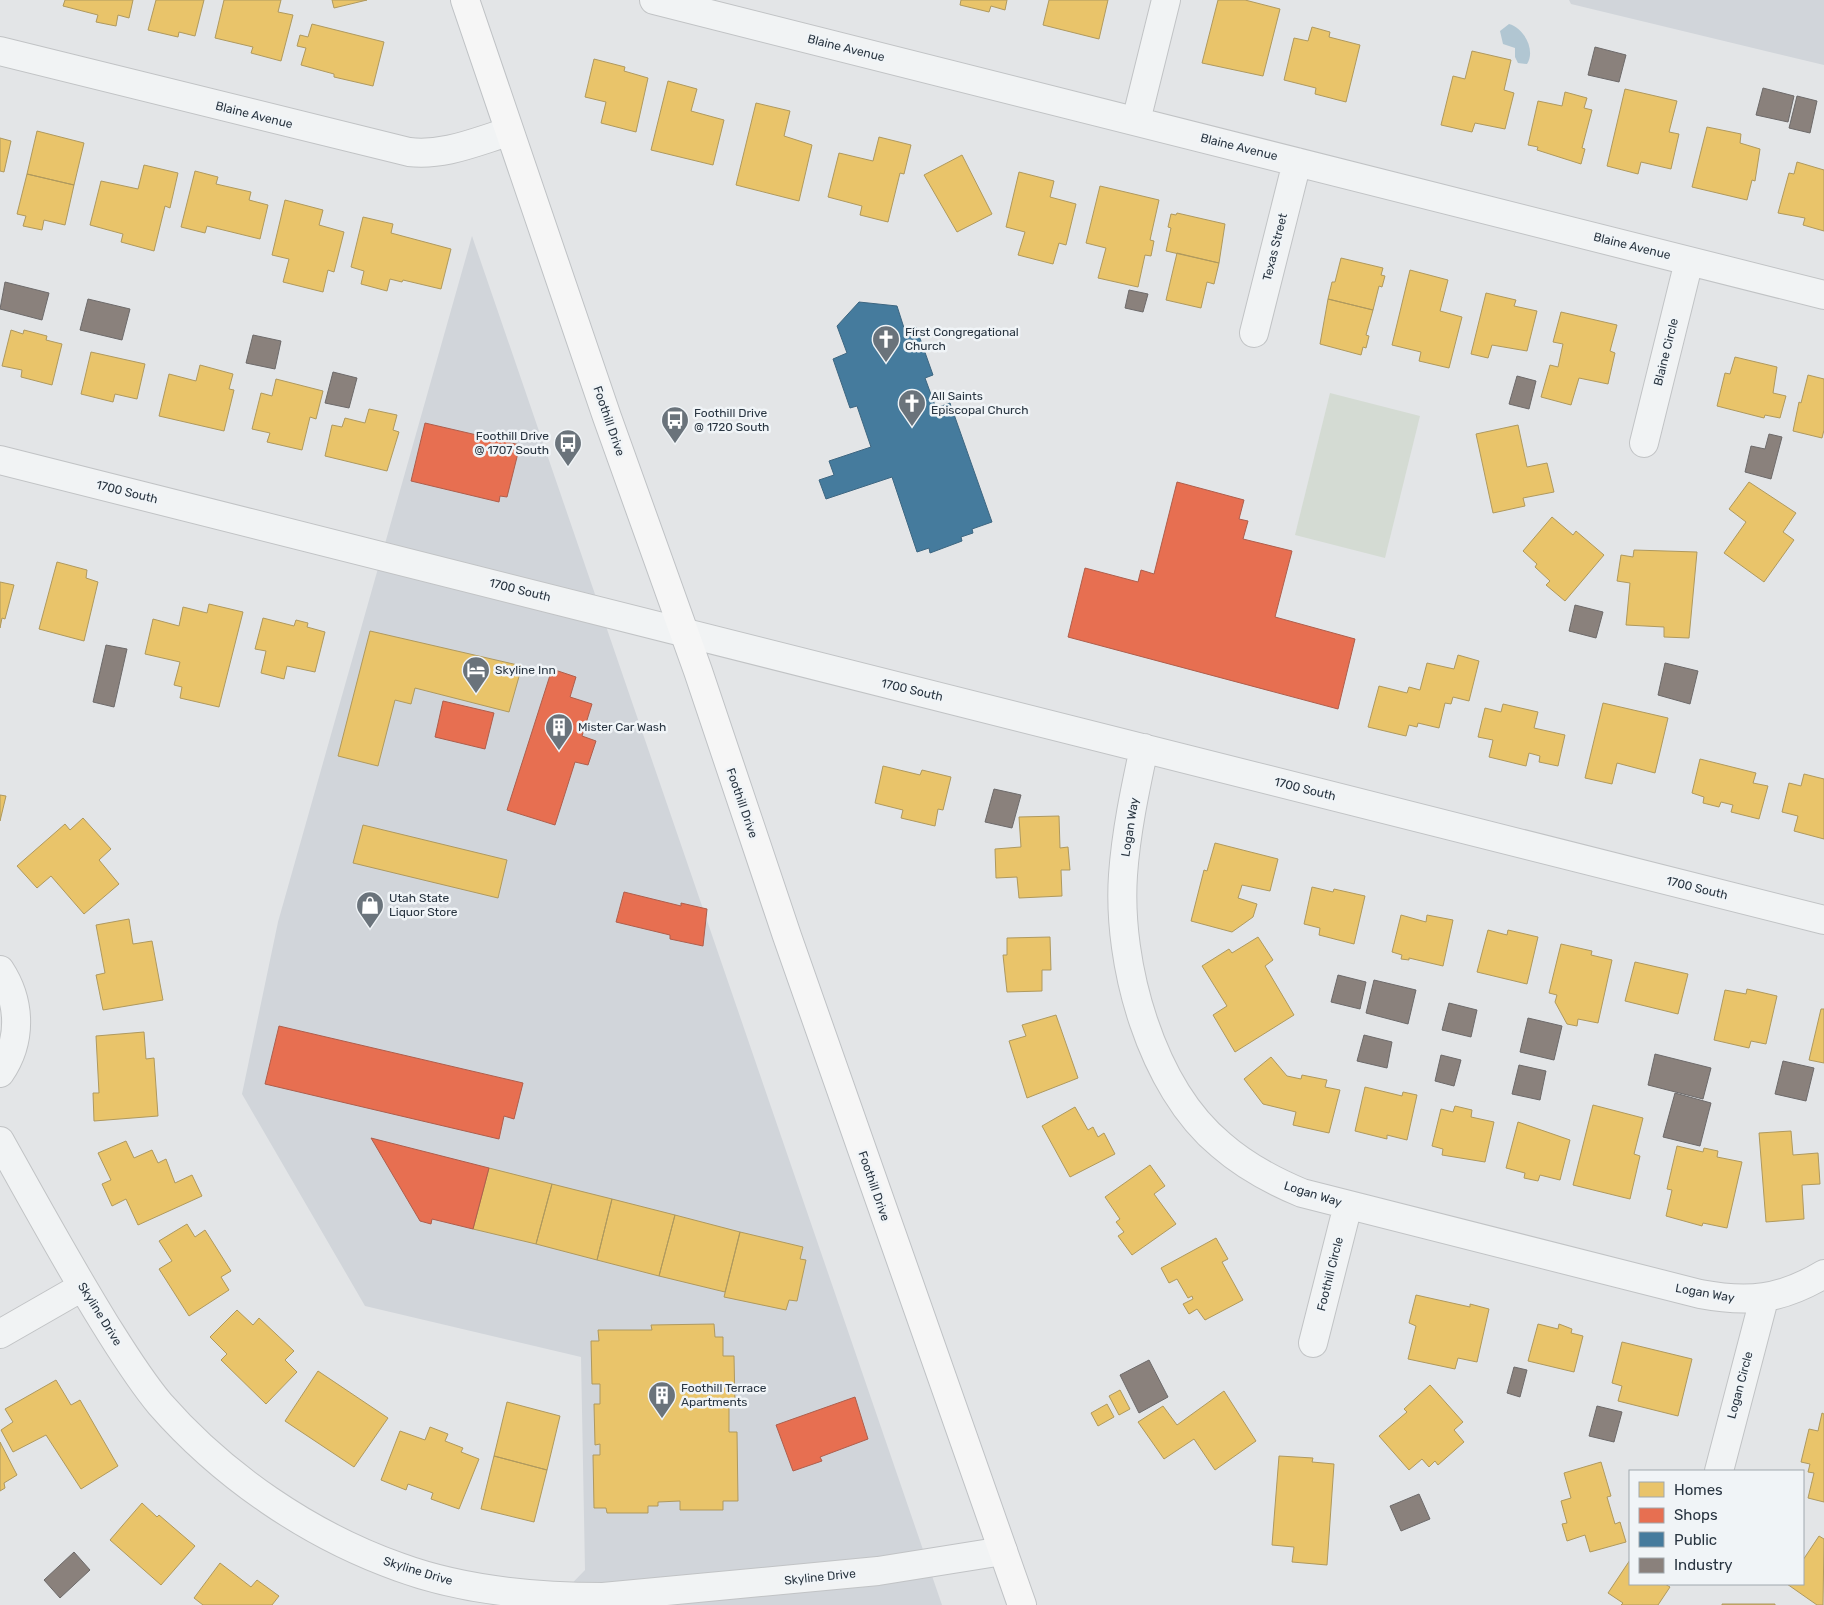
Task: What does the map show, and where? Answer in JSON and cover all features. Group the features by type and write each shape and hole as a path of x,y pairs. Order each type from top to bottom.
{"main road":[{"name":"Foothill Drive","path":"465,0 508,132 684,634 786,936 1022,1605"}],"street":[{"name":"Blaine Avenue","path":"654,0 1824,295"},
{"path":"1136,121 1166,0"},
{"name":"Blaine Avenue","path":"0,51 409,152 435,153 447,151 508,132"},
{"name":"Texas Street","path":"1254,333 1297,162"},
{"name":"Blaine Circle","path":"1644,443 1689,261"},
{"name":"1700 South","path":"0,460 1824,920"},
{"name":"Logan Way","path":"1144,748 1127,837 1123,878 1124,919 1128,958 1136,997 1162,1066 1179,1097 1197,1121 1220,1145 1275,1182 1302,1193 1700,1294 1730,1299 1764,1299 1788,1293 1824,1274"},
{"path":"0,970 9,984 16,1016 16,1032 11,1053 0,1073"},
{"name":"Skyline Drive","path":"0,1141 82,1287 142,1380 160,1404 211,1454 273,1503 357,1550 400,1568 484,1589 565,1597 603,1597 878,1571 1003,1551"},
{"name":"Foothill Circle","path":"1313,1343 1348,1205"},
{"path":"0,1334 82,1287"},
{"name":"Logan Circle","path":"1719,1470 1764,1299"}],"shaded area":[{"path":"1569,0 1824,0 1824,65 1571,4"},
{"path":"472,236 942,1605 551,1605 585,1570 581,1357 365,1306 242,1094 278,922"},
{"path":"1330,393 1420,416 1385,558 1295,535"}],"water":[{"path":"1509,24 1519,30 1527,40 1530,52 1527,64 1518,63 1515,57 1515,48 1503,44 1500,31"}],"building: Homes":[{"path":"65,0 133,0 129,18 118,15 116,26 96,22 98,15 63,6"},
{"path":"156,0 204,0 195,36 179,32 178,37 148,30"},
{"path":"224,0 281,0 278,12 293,15 281,61 251,53 253,47 215,38"},
{"path":"332,0 367,0 334,8"},
{"path":"961,0 1007,0 1005,10 991,6 989,12 960,5"},
{"path":"1049,0 1108,0 1099,39 1043,25"},
{"path":"1218,0 1245,0 1280,9 1263,76 1202,63"},
{"path":"312,24 384,42 373,86 334,77 334,74 301,65 306,48 297,46 300,35 308,37"},
{"path":"1312,27 1330,32 1329,37 1360,45 1346,102 1315,94 1316,88 1284,80 1294,38 1308,41"},
{"path":"1472,51 1511,60 1504,90 1514,93 1505,129 1475,123 1472,132 1441,125 1453,76 1465,79"},
{"path":"594,59 625,67 624,71 648,78 636,132 601,123 606,102 585,97"},
{"path":"668,81 697,89 691,111 724,120 713,165 651,150"},
{"path":"1625,89 1677,101 1669,132 1679,134 1671,169 1641,162 1638,174 1607,166"},
{"path":"1565,92 1587,98 1584,108 1592,110 1582,148 1585,149 1581,164 1537,150 1538,147 1528,145 1538,101 1562,106"},
{"path":"756,103 790,111 784,136 812,145 799,201 736,185"},
{"path":"1707,127 1741,134 1740,143 1760,149 1755,181 1752,180 1747,200 1692,187"},
{"path":"37,131 84,143 74,185 27,174"},
{"path":"879,137 911,145 904,174 900,173 888,222 860,215 862,206 828,197 839,153 873,161"},
{"path":"0,138 11,141 4,172 0,171"},
{"path":"962,155 992,214 957,232 924,175"},
{"path":"1797,162 1824,170 1824,231 1803,225 1805,218 1778,213 1789,173 1794,174"},
{"path":"144,165 178,173 170,208 165,206 154,251 121,242 123,234 90,225 101,181 138,189"},
{"path":"195,171 218,177 216,184 251,192 249,200 268,205 260,239 207,226 205,233 181,227"},
{"path":"1019,172 1054,181 1050,197 1076,204 1066,245 1059,243 1053,264 1018,255 1025,232 1006,227"},
{"path":"27,174 74,185 65,225 44,220 42,230 23,226 26,216 17,214"},
{"path":"1100,186 1159,200 1150,240 1154,241 1151,256 1145,255 1138,287 1098,278 1106,248 1086,243"},
{"path":"285,200 323,210 319,225 344,232 334,272 328,270 323,292 283,282 289,259 272,255"},
{"path":"1177,213 1225,224 1219,263 1166,251 1171,228 1168,227 1171,214 1176,215"},
{"path":"363,217 393,224 391,233 451,249 441,289 403,280 402,282 390,279 387,291 361,284 364,271 351,267"},
{"path":"1177,253 1219,263 1214,284 1207,282 1201,308 1166,300"},
{"path":"1341,258 1383,268 1381,275 1385,276 1382,287 1379,286 1373,310 1328,299 1332,282 1335,282"},
{"path":"1410,270 1448,280 1440,311 1462,317 1449,368 1419,361 1421,352 1392,345"},
{"path":"1486,293 1516,300 1514,306 1537,311 1527,351 1492,345 1488,358 1471,354"},
{"path":"1328,299 1373,310 1366,335 1369,336 1366,348 1363,347 1361,355 1320,344"},
{"path":"1561,312 1617,325 1610,351 1615,353 1608,384 1579,378 1571,405 1541,397 1550,365 1558,367 1563,344 1553,342"},
{"path":"11,330 23,334 24,330 47,336 46,340 62,344 52,385 21,377 22,370 2,366"},
{"path":"91,352 145,364 137,399 115,394 113,402 81,394"},
{"path":"1735,357 1777,367 1773,393 1786,396 1780,418 1765,415 1764,418 1717,406 1725,373 1730,374"},
{"path":"200,365 233,374 229,389 234,390 224,431 159,416 169,374 196,381"},
{"path":"1808,375 1824,379 1824,430 1822,438 1793,431 1799,402 1801,403"},
{"path":"276,379 323,391 316,419 310,417 302,450 267,442 270,433 252,429 261,393 272,396"},
{"path":"369,409 397,415 393,430 399,432 387,471 325,456 332,425 342,427 345,418 365,423"},
{"path":"1518,425 1527,467 1547,463 1554,492 1523,498 1525,506 1493,513 1476,434"},
{"path":"1749,482 1796,513 1783,532 1794,540 1764,582 1724,553 1746,522 1729,509"},
{"path":"1552,517 1573,535 1576,531 1604,555 1565,601 1546,585 1550,581 1535,567 1537,564 1523,551"},
{"path":"1634,550 1697,552 1689,638 1664,637 1664,627 1626,625 1630,583 1617,581 1621,555 1633,557"},
{"path":"57,562 87,570 86,578 98,582 84,641 39,629"},
{"path":"0,582 14,585 5,619 2,618 0,628"},
{"path":"209,604 243,612 219,707 180,698 182,687 174,685 180,662 145,654 153,619 179,626 183,607 207,613"},
{"path":"263,618 294,626 296,620 308,623 307,627 325,632 315,672 287,666 284,679 261,673 266,651 255,649"},
{"name":"Skyline Inn","path":"370,631 522,666 509,712 415,688 411,704 395,700 378,766 338,756"},
{"path":"1458,655 1479,661 1469,701 1453,697 1451,704 1445,703 1439,728 1418,723 1417,727 1409,725 1406,736 1368,727 1379,686 1407,693 1409,687 1420,690 1427,663 1454,669"},
{"path":"1603,703 1668,718 1655,773 1617,763 1612,784 1585,778"},
{"path":"1503,704 1538,712 1534,728 1565,735 1558,766 1539,762 1540,756 1529,753 1526,766 1489,757 1493,740 1478,737 1485,708 1501,712"},
{"path":"1700,759 1756,773 1753,783 1768,786 1759,819 1731,812 1733,805 1721,802 1719,807 1703,803 1704,797 1692,793"},
{"path":"883,766 920,775 922,770 951,777 943,810 938,809 935,826 901,818 903,810 875,803"},
{"path":"1804,774 1824,779 1824,839 1794,831 1798,816 1782,812 1789,783 1801,786"},
{"path":"0,795 6,796 0,821"},
{"path":"1059,816 1060,848 1068,847 1070,870 1061,870 1062,896 1019,898 1017,877 996,878 995,849 1021,847 1019,817"},
{"path":"83,818 111,849 99,860 119,884 84,914 51,876 37,888 17,866 65,824 70,830"},
{"path":"363,825 507,860 498,898 353,863"},
{"path":"1215,843 1278,859 1270,891 1242,885 1238,898 1257,904 1253,917 1232,932 1191,921 1204,870 1207,871"},
{"path":"1312,887 1333,892 1334,889 1365,896 1354,944 1319,935 1320,928 1304,924"},
{"path":"1401,915 1426,922 1427,915 1453,920 1443,966 1409,958 1409,960 1401,959 1402,955 1392,952"},
{"path":"129,919 133,944 152,941 163,1000 103,1010 96,975 105,973 96,925"},
{"path":"1488,930 1507,935 1508,930 1538,937 1527,984 1477,972"},
{"path":"1050,937 1051,970 1042,970 1042,991 1007,992 1003,955 1007,955 1007,938"},
{"path":"1258,937 1273,960 1265,966 1294,1015 1235,1052 1213,1015 1227,1006 1202,966 1229,949 1232,953"},
{"path":"1561,944 1592,951 1591,955 1612,960 1598,1023 1578,1019 1577,1026 1567,1024 1555,1002 1557,995 1549,993"},
{"path":"1635,962 1688,974 1678,1014 1625,1001"},
{"path":"1747,989 1777,996 1766,1044 1751,1041 1749,1048 1714,1040 1725,990 1746,994"},
{"path":"1821,1009 1824,1009 1824,1063 1809,1060"},
{"path":"1056,1015 1078,1078 1027,1098 1009,1041 1026,1036 1022,1025"},
{"path":"144,1032 146,1059 154,1058 158,1116 94,1121 93,1093 99,1093 96,1036"},
{"path":"1271,1057 1287,1076 1301,1079 1302,1075 1327,1080 1325,1087 1340,1090 1329,1133 1293,1125 1296,1112 1263,1104 1244,1079"},
{"path":"1365,1087 1402,1096 1403,1092 1417,1095 1407,1140 1387,1135 1387,1139 1355,1131"},
{"path":"1593,1105 1643,1118 1634,1154 1640,1156 1630,1199 1573,1185"},
{"path":"1455,1106 1472,1110 1471,1117 1494,1122 1485,1162 1442,1155 1443,1149 1432,1146 1441,1109 1453,1112"},
{"path":"1075,1107 1088,1130 1093,1127 1098,1137 1104,1133 1115,1154 1070,1177 1042,1126"},
{"path":"1518,1122 1570,1140 1560,1180 1540,1175 1538,1181 1524,1178 1525,1173 1506,1168"},
{"path":"1791,1131 1793,1155 1818,1153 1820,1184 1802,1185 1804,1219 1766,1222 1759,1133"},
{"path":"126,1141 134,1158 152,1150 158,1163 166,1159 175,1183 192,1175 202,1196 138,1225 126,1199 112,1206 102,1184 111,1180 98,1153"},
{"path":"1677,1146 1703,1152 1704,1148 1718,1151 1717,1157 1742,1162 1727,1228 1703,1223 1702,1226 1666,1216 1672,1190 1667,1189"},
{"path":"1150,1165 1165,1186 1154,1194 1176,1224 1132,1255 1118,1236 1124,1232 1116,1222 1120,1219 1105,1197"},
{"path":"489,1168 552,1184 536,1244 473,1229"},
{"path":"552,1184 612,1199 597,1260 536,1244"},
{"path":"612,1199 675,1215 659,1276 597,1260"},
{"path":"675,1215 740,1232 725,1292 659,1276"},
{"path":"187,1224 195,1237 205,1230 231,1271 221,1277 229,1290 189,1316 159,1269 172,1261 159,1241"},
{"path":"740,1232 803,1247 800,1259 806,1260 797,1301 789,1300 786,1310 724,1297"},
{"path":"1216,1238 1228,1259 1222,1262 1243,1300 1205,1320 1197,1309 1189,1314 1183,1304 1193,1299 1192,1296 1188,1298 1177,1279 1169,1283 1161,1268"},
{"path":"1416,1295 1470,1307 1470,1304 1489,1309 1477,1362 1458,1358 1455,1369 1408,1359 1416,1326 1409,1323"},
{"path":"237,1310 253,1325 259,1318 294,1351 285,1360 297,1372 266,1404 221,1360 227,1354 210,1337"},
{"name":"Foothill Terrace Apartments","path":"714,1324 715,1337 723,1337 723,1356 734,1356 735,1406 729,1406 729,1432 737,1432 738,1501 723,1501 723,1510 680,1510 680,1501 658,1502 658,1506 648,1506 648,1513 607,1513 606,1508 594,1508 593,1455 600,1455 600,1444 595,1445 594,1404 600,1404 600,1384 592,1384 591,1341 599,1341 598,1330 652,1330 651,1325"},
{"path":"1538,1324 1558,1329 1559,1324 1572,1329 1571,1333 1583,1336 1574,1372 1528,1361"},
{"path":"1622,1342 1692,1359 1678,1416 1618,1401 1622,1386 1612,1383"},
{"path":"318,1371 388,1418 354,1467 285,1421"},
{"path":"56,1380 71,1405 80,1400 118,1466 81,1489 46,1435 13,1452 1,1430 13,1422 5,1409"},
{"path":"1430,1385 1463,1422 1454,1430 1464,1442 1438,1465 1435,1461 1429,1467 1422,1459 1409,1470 1379,1436 1407,1412 1404,1409"},
{"path":"1120,1390 1130,1409 1119,1415 1109,1396"},
{"path":"1224,1391 1256,1441 1215,1470 1194,1439 1164,1459 1138,1422 1163,1406 1177,1425"},
{"path":"507,1402 560,1416 547,1470 494,1456"},
{"path":"1107,1404 1114,1417 1098,1426 1091,1413"},
{"path":"1822,1413 1824,1414 1824,1502 1808,1498 1814,1473 1808,1472 1810,1464 1801,1462 1809,1429 1818,1431"},
{"path":"430,1427 448,1434 445,1441 463,1448 461,1452 479,1459 459,1509 431,1499 433,1493 408,1484 406,1490 381,1480 400,1431 425,1440"},
{"path":"0,1442 17,1475 4,1483 5,1488 0,1491"},
{"path":"494,1456 547,1470 534,1522 481,1509"},
{"path":"1279,1456 1313,1458 1312,1462 1334,1464 1327,1565 1292,1562 1294,1547 1272,1545"},
{"path":"1601,1462 1611,1496 1607,1497 1615,1524 1620,1522 1626,1542 1590,1552 1585,1535 1567,1541 1562,1524 1567,1523 1561,1501 1571,1498 1564,1473"},
{"path":"142,1503 195,1546 161,1585 110,1540"},
{"path":"1819,1536 1824,1539 1823,1605 1817,1605 1788,1585 1804,1585 1804,1558"},
{"path":"1629,1562 1629,1585 1667,1585 1670,1587 1658,1605 1621,1605 1623,1603 1608,1593"},
{"path":"220,1563 251,1587 257,1580 279,1596 272,1605 203,1605 194,1598"},
{"path":"1775,1604 1775,1605 1722,1605"}],"building: Shops":[{"path":"425,423 520,445 507,497 500,496 499,502 411,481"},
{"path":"1177,482 1244,500 1239,519 1248,521 1243,539 1292,551 1275,617 1355,639 1338,709 1068,637 1085,568 1138,582 1141,570 1154,574"},
{"name":"Mister Car Wash","path":"552,669 576,677 570,697 592,704 582,736 596,741 588,765 575,762 555,825 507,810"},
{"path":"443,701 494,713 485,749 435,737"},
{"path":"624,892 681,906 681,903 707,909 703,946 670,939 670,935 616,922"},
{"path":"279,1026 523,1083 514,1119 504,1116 499,1139 265,1084"},
{"path":"371,1138 489,1168 473,1229 432,1219 431,1224 420,1221"},
{"path":"855,1397 868,1439 820,1457 822,1461 793,1471 776,1425"}],"building: Public":[{"name":"All Saints Episcopal Church","path":"859,302 897,306 905,331 916,327 933,375 925,378 936,408 950,403 992,522 972,529 973,533 961,537 962,541 930,553 929,548 917,552 892,477 826,499 819,480 834,475 829,461 871,447 857,406 850,408 833,359 847,353 837,326"}],"building: Industry":[{"path":"1595,47 1626,55 1619,82 1588,75"},
{"path":"1763,88 1794,96 1788,122 1756,115"},
{"path":"1797,96 1817,101 1810,133 1789,128"},
{"path":"5,282 49,293 42,320 0,309"},
{"path":"1129,290 1148,294 1143,312 1125,308"},
{"path":"88,299 130,309 122,340 80,330"},
{"path":"253,335 281,341 275,369 246,363"},
{"path":"333,372 357,378 349,408 325,403"},
{"path":"1517,376 1536,381 1529,409 1509,404"},
{"path":"1769,434 1782,437 1771,479 1745,472 1751,446 1765,449"},
{"path":"1575,605 1603,612 1596,638 1569,631"},
{"path":"106,645 127,649 114,707 93,702"},
{"path":"1665,663 1698,671 1690,704 1658,695"},
{"path":"994,789 1021,795 1012,828 985,822"},
{"path":"1338,975 1366,982 1360,1009 1331,1002"},
{"path":"1374,980 1416,990 1408,1024 1366,1013"},
{"path":"1449,1003 1477,1010 1471,1037 1442,1030"},
{"path":"1528,1018 1562,1026 1554,1060 1520,1052"},
{"path":"1364,1035 1392,1042 1387,1068 1357,1061"},
{"path":"1655,1054 1711,1068 1703,1099 1648,1085"},
{"path":"1441,1055 1461,1060 1454,1086 1435,1081"},
{"path":"1783,1061 1814,1068 1806,1101 1775,1094"},
{"path":"1519,1065 1546,1071 1540,1100 1512,1094"},
{"path":"1675,1093 1711,1103 1700,1146 1663,1137"},
{"path":"1149,1360 1168,1397 1139,1413 1120,1375"},
{"path":"1514,1367 1527,1370 1520,1397 1507,1393"},
{"path":"1597,1406 1622,1412 1614,1442 1589,1436"},
{"path":"1419,1494 1430,1519 1401,1531 1390,1506"},
{"path":"74,1552 90,1570 60,1598 44,1580"}],"place":[{"name":"First Congregational Church","path":"886,363"},
{"name":"All Saints Episcopal Church","path":"912,427"},
{"name":"Foothill Drive @ 1720 South","path":"675,444"},
{"name":"Foothill Drive @ 1707 South","path":"568,467"},
{"name":"Skyline Inn","path":"476,694"},
{"name":"Mister Car Wash","path":"559,751"},
{"name":"Utah State Liquor Store","path":"370,929"},
{"name":"Foothill Terrace Apartments","path":"662,1419"}]}
